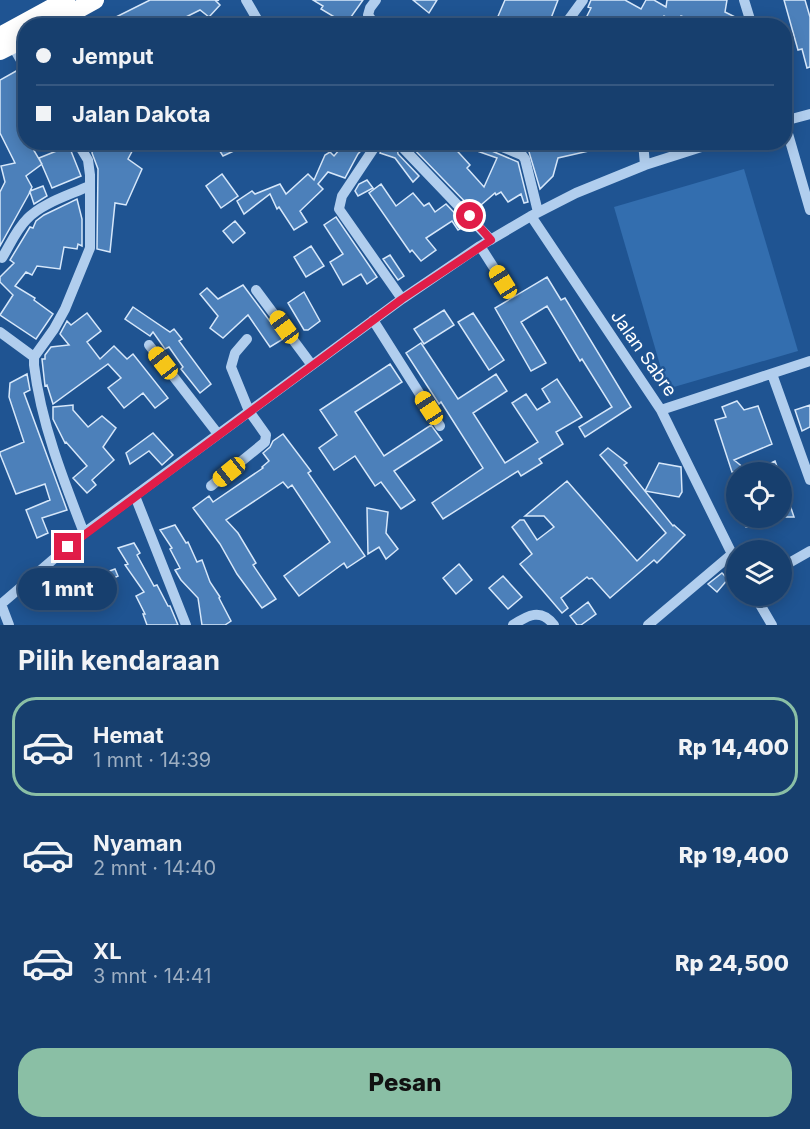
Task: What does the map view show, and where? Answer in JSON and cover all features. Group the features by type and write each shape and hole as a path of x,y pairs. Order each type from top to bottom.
{"highway":[{"path":"42,18 66,0"},
{"path":"62,18 95,0"}],"street":[{"path":"246,0 256,18"},
{"path":"370,18 368,15 370,8 376,0"},
{"path":"570,18 583,0"},
{"path":"744,0 750,18"},
{"path":"9,42 18,56"},
{"path":"792,119 810,114"},
{"path":"792,146 810,210"},
{"path":"82,150 88,160 90,175 90,248 65,309 34,357 43,409 60,472 84,533"},
{"path":"373,150 338,204 339,209 402,299"},
{"path":"405,150 491,240"},
{"name":"Jalan Sabre","path":"510,150 522,155 525,159 535,214 661,411 810,361"},
{"path":"644,150 645,165"},
{"path":"9,625 1,604 84,533 402,299 480,246 535,214 576,193 645,165 692,150"},
{"path":"2,258 28,217 89,186"},
{"path":"480,246 503,282"},
{"path":"256,290 311,364"},
{"path":"373,320 440,426"},
{"path":"0,332 34,357"},
{"path":"211,486 265,442 266,435 249,411 231,368 235,353 247,339"},
{"path":"149,345 218,434"},
{"path":"772,374 806,456 810,480"},
{"path":"661,411 726,542"},
{"path":"135,496 186,625"},
{"path":"792,561 810,551"},
{"path":"648,625 726,564"},
{"path":"762,606 772,625"},
{"path":"513,625 536,613 545,616 554,625"}],"shaded area":[{"path":"744,169 798,351 667,389 614,207"}],"building":[{"path":"150,0 219,0 216,1 220,5 209,17 200,10 184,18 114,18"},
{"path":"313,0 363,0 350,18 336,18 321,9 323,6"},
{"path":"413,0 437,0 429,13"},
{"path":"505,0 558,0 551,18 497,18"},
{"path":"591,0 625,0 641,9 646,0 654,0 666,7 667,0 727,0 725,12 737,18 686,18 681,16 680,18 668,18 664,16 663,18 586,18 591,8 588,7"},
{"path":"784,0 805,0 810,17 810,67 807,68 802,49 798,50 792,29 792,18 789,18"},
{"path":"18,70 18,150 34,150 42,164 26,176 32,187 30,191 43,186 47,196 34,204 30,192 0,246 0,192 5,182 1,166 15,163 0,133 0,80"},
{"path":"59,150 71,150 81,176 52,188 39,158"},
{"path":"93,150 133,150 128,159 142,169 126,205 115,203 110,252 97,249 98,169"},
{"path":"219,150 236,150 223,156"},
{"path":"339,150 362,150 345,178 328,172 318,184 323,189 300,211 307,222 294,230 279,207 277,209 270,194 244,214 237,201 252,191 255,194 280,184 286,194 308,174 314,180 325,155 330,152 334,156"},
{"path":"381,150 397,150 398,154 419,176 413,182 395,158 380,153"},
{"path":"415,150 456,150 470,165 467,168 484,187 497,158 474,150 491,150 518,162 528,202 524,203 521,194 508,202 501,192 496,195 495,193 474,211"},
{"path":"529,150 589,151 558,158 553,176 540,189"},
{"path":"222,174 238,196 221,208 206,186"},
{"path":"367,180 373,188 358,196 355,191 359,184"},
{"path":"381,184 396,206 413,193 424,206 429,203 435,212 446,204 466,225 458,230 452,221 426,238 436,250 421,261 412,250 410,252 369,193"},
{"path":"77,199 82,219 82,246 78,244 77,249 64,247 60,269 37,266 32,275 26,272 15,286 35,298 34,300 53,314 36,339 0,315 13,295 0,282 0,277 14,263 10,260 30,227 33,228 36,221 44,215"},
{"path":"336,217 377,277 367,284 361,274 343,285 330,262 343,254 324,225"},
{"path":"235,221 245,233 233,243 223,231"},
{"path":"311,246 324,266 306,277 294,257"},
{"path":"390,255 404,276 398,280 383,259"},
{"path":"547,277 561,300 565,298 631,407 585,437 579,427 612,407 582,359 580,361 547,306 521,322 546,363 531,371 495,308"},
{"path":"243,285 283,339 270,347 248,315 223,338 210,328 218,316 200,294 207,288 218,299"},
{"path":"304,292 320,321 308,330 304,330 288,303"},
{"path":"133,307 170,332 174,329 182,339 179,341 211,384 200,393 181,369 183,367 169,347 165,349 153,332 150,336 125,319"},
{"path":"444,310 454,325 424,344 414,329"},
{"path":"87,313 101,331 87,342 100,359 114,346 127,359 133,354 168,398 155,408 143,393 124,408 108,388 121,378 108,364 53,404 47,385 45,386 42,359 45,359 51,347 69,345 60,334 67,321 71,325"},
{"path":"473,313 504,360 489,370 458,322"},
{"path":"421,343 458,399 496,374 507,391 473,413 505,463 538,442 512,403 526,394 537,410 550,402 542,389 557,379 582,417 556,432 563,444 539,459 542,463 521,476 518,471 443,519 432,503 483,468 441,402 439,404 406,353"},
{"path":"390,364 402,382 355,412 384,456 431,425 442,440 394,471 415,500 401,509 381,482 375,486 355,456 334,470 319,448 337,435 320,410"},
{"path":"27,374 30,390 24,393 67,510 42,518 48,533 37,538 26,510 50,500 45,484 16,494 0,454 24,442 9,397 10,383"},
{"path":"737,401 744,410 758,406 772,444 734,460 736,462 729,462 715,420 726,417 722,407"},
{"path":"73,405 73,410 88,427 102,416 116,428 103,447 114,460 92,480 96,485 87,493 73,478 87,466 65,443 53,419 53,407"},
{"path":"810,405 810,427 802,431 795,410"},
{"path":"153,433 173,455 162,465 149,451 130,464 126,453"},
{"path":"283,434 311,471 308,473 365,556 347,568 344,563 299,596 284,576 330,542 292,485 288,488 283,482 226,520 238,533 256,563 253,565 276,599 262,608 193,508 209,496 213,502 263,468 269,461 263,453 273,441"},
{"path":"608,448 627,463 624,465 673,526 685,535 657,563 654,560 610,598 592,578 587,577 561,598 568,608 562,613 520,564 532,554 512,527 520,520 524,520 537,540 554,527 544,516 525,516 567,481 637,561 666,533 600,455"},
{"path":"659,463 681,467 682,492 679,497 645,491"},
{"path":"367,508 388,512 386,533 398,549 386,559 379,547 368,554"},
{"path":"175,525 186,543 188,542 197,562 202,560 210,582 231,621 225,625 202,625 198,598 175,570 180,568 170,549 172,548 160,530"},
{"path":"134,543 140,553 137,555 154,586 157,585 170,606 178,625 147,625 143,614 145,614 136,596 144,592 125,565 128,564 118,548"},
{"path":"459,564 472,580 456,594 443,578"},
{"path":"115,569 118,576 103,584 81,591 77,583"},
{"path":"722,573 726,577 726,581 717,592 708,584"},
{"path":"503,576 522,597 508,609 489,588"},
{"path":"588,602 596,614 581,625 577,625 570,616"}],"route":[{"path":"68,547 311,364 402,299 491,240 470,216"}]}
